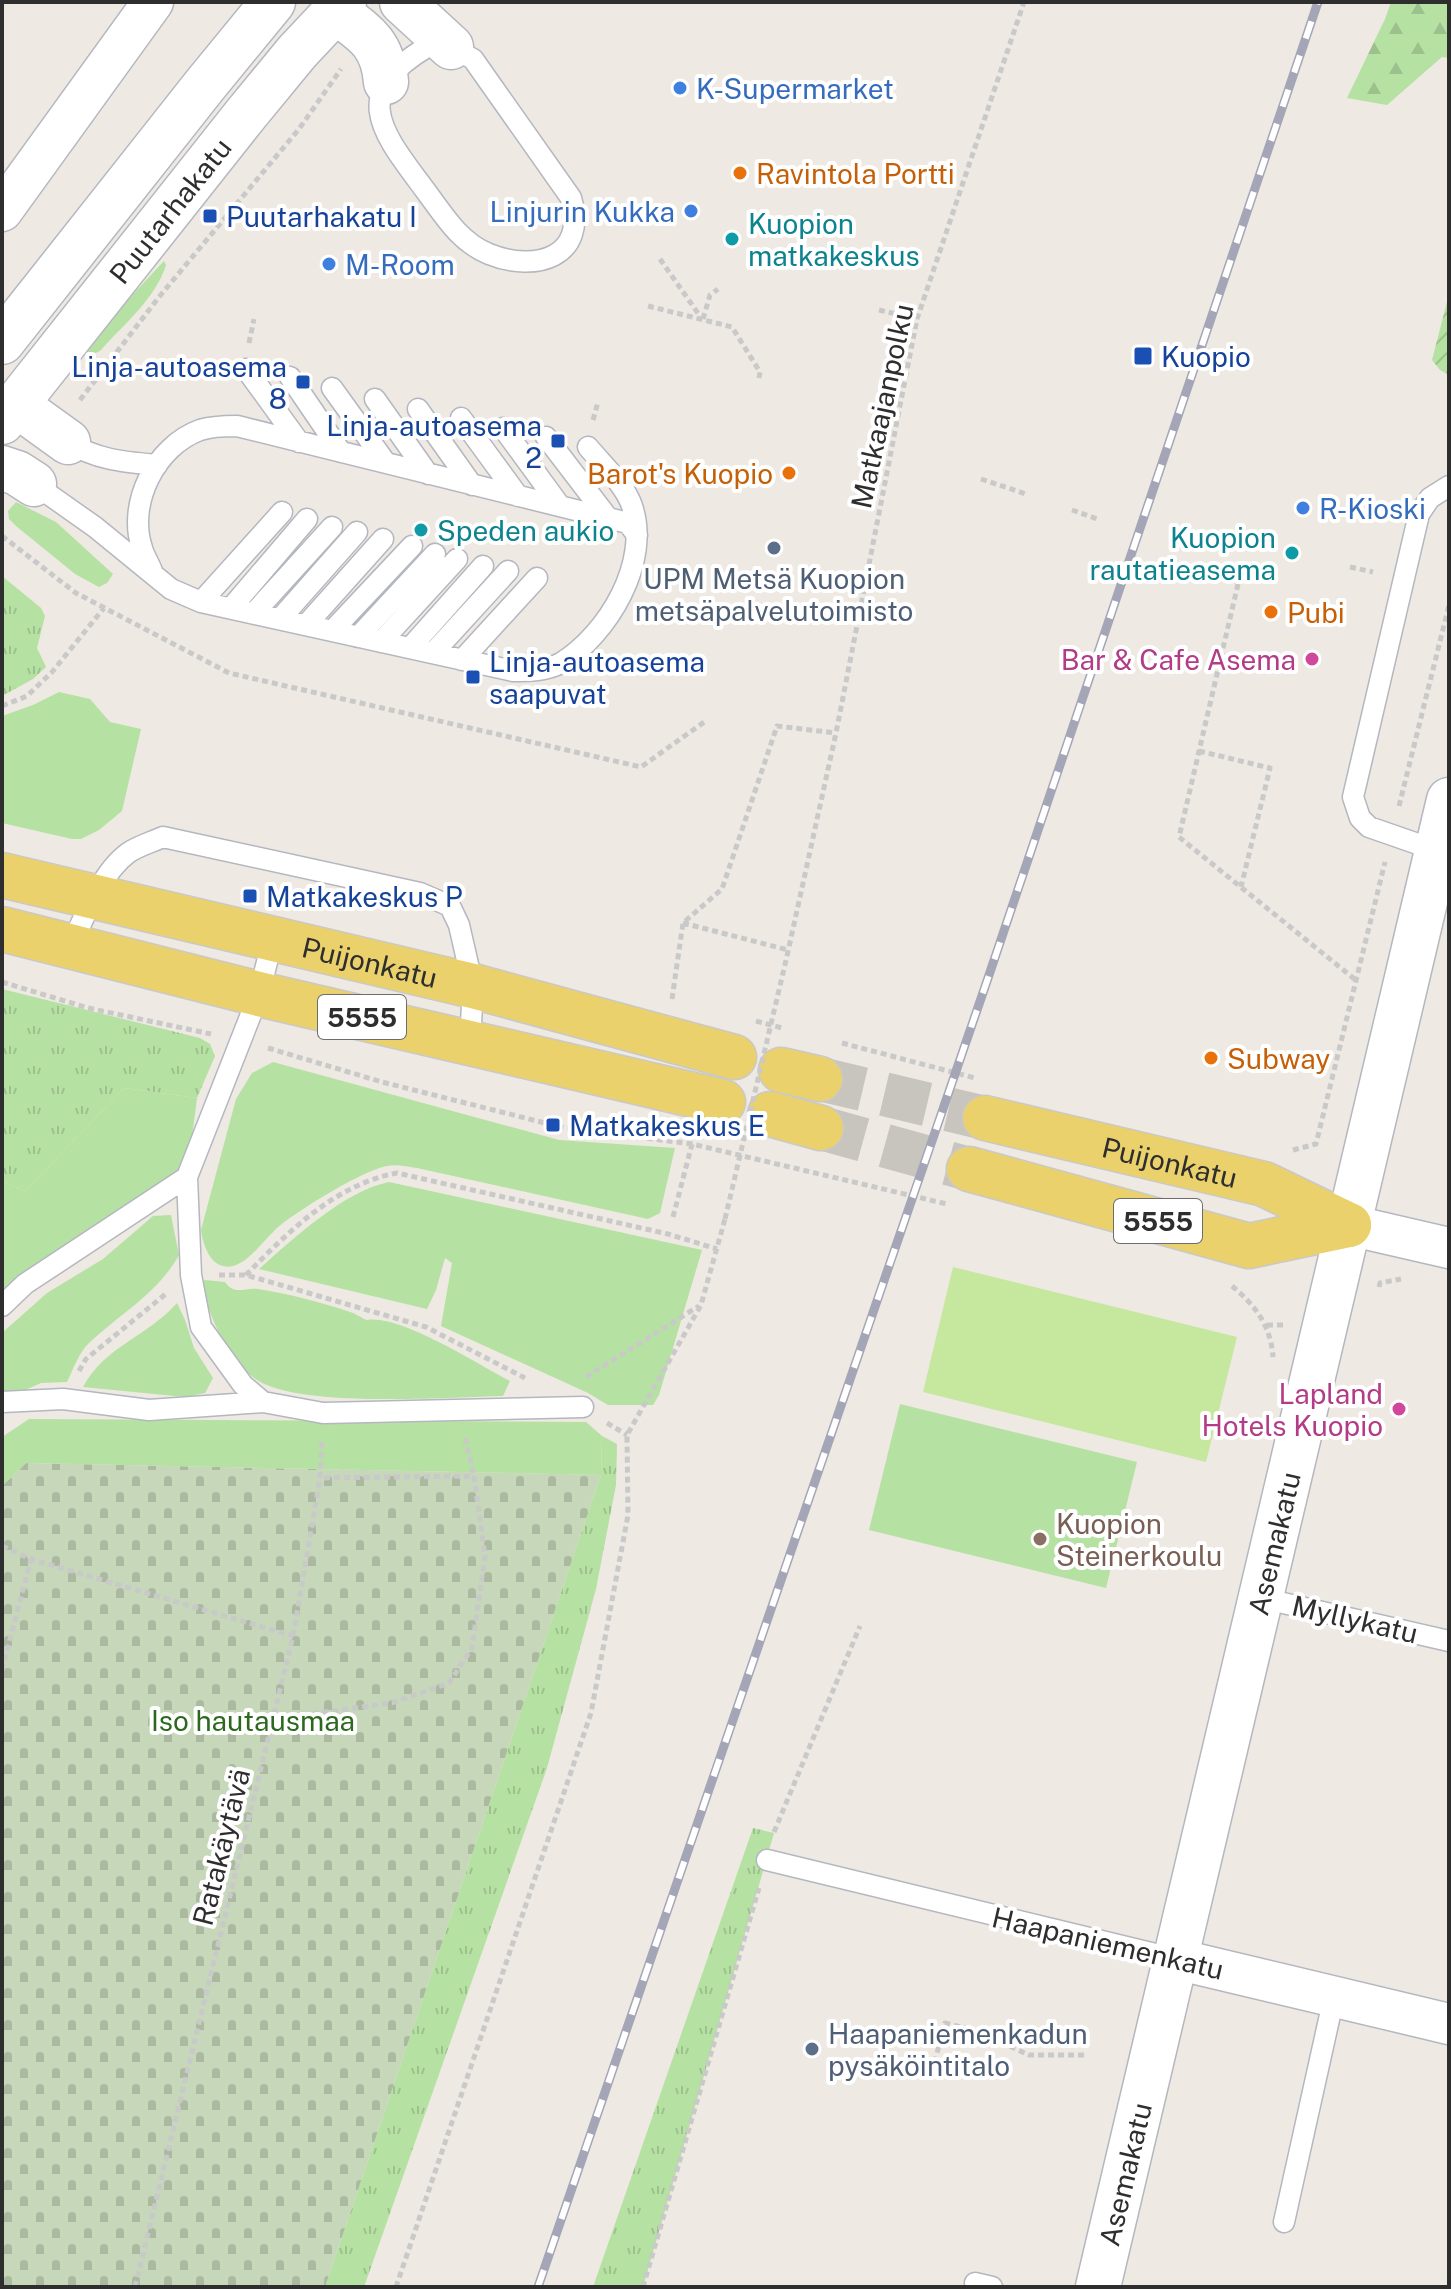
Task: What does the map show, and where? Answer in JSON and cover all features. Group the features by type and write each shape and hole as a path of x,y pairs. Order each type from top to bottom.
{"main road":[{"name":"Puutarhakatu","path":"2,342 273,2"},
{"path":"402,2 451,47"},
{"name":"Puutarhakatu","path":"28,409 297,52 345,12"},
{"path":"345,12 376,45 384,62 386,82"},
{"path":"28,409 27,326 226,75 239,43"},
{"name":"Asemakatu","path":"1098,2287 1349,1225 1443,853 1449,800"},
{"name":"Puijonkatu","path":"2,875 473,986 744,1039"},
{"name":"Puijonkatu","path":"2,929 259,994 723,1102"},
{"name":"Puijonkatu","path":"985,1100 1264,1184 1349,1225"},
{"path":"770,1114 821,1128"},
{"name":"Puijonkatu","path":"962,1187 1249,1246 1349,1225"}],"street":[{"path":"2,211 153,2"},
{"name":"Puijonkatu","path":"1349,1225 1449,1248"},
{"name":"Haapaniemenkatu","path":"1176,1959 1449,2024"}],"lane":[{"path":"427,47 451,47 473,59 571,198 577,218 570,239 554,258 533,264 510,260 473,245 456,231 388,140 379,119 386,82 404,61 427,47"},
{"path":"246,369 299,442"},
{"path":"290,377 341,452"},
{"path":"332,388 386,463"},
{"path":"375,399 428,474"},
{"path":"28,409 98,458 157,465"},
{"path":"418,409 472,485"},
{"path":"461,418 518,496"},
{"path":"154,574 141,546 138,522 144,486 157,465 177,443 203,429 237,426 608,518 632,525 637,535"},
{"path":"503,428 560,506"},
{"path":"546,437 608,518"},
{"path":"14,469 67,505 171,589 201,602 513,671 540,671 560,663 593,635 620,597 636,557 637,535 632,506 588,447"},
{"path":"1443,853 1369,827 1360,818 1353,797 1419,514 1430,498 1449,486"},
{"path":"201,602 282,512"},
{"path":"231,608 307,519"},
{"path":"254,613 332,527"},
{"path":"280,619 357,532"},
{"path":"306,625 383,539"},
{"path":"332,631 412,546"},
{"path":"358,637 435,554"},
{"path":"381,642 457,559"},
{"path":"410,648 483,566"},
{"path":"433,653 508,571"},
{"path":"462,660 537,578"},
{"path":"71,946 95,895 129,852 163,837 420,893 450,906 459,925 473,986 470,1042"},
{"path":"263,1402 243,1385 201,1327 191,1275 187,1177 259,994 273,938"},
{"path":"2,1306 25,1284 187,1177"},
{"path":"2,1402 63,1399 149,1410 263,1402 323,1413 583,1407"},
{"name":"Myllykatu","path":"1261,1598 1449,1641"},
{"name":"Haapaniemenkatu","path":"767,1860 1176,1959"},
{"path":"1284,2222 1334,1997"}],"path":[{"name":"Matkaajanpolku","path":"396,2287 591,1713 628,1515 627,1435 701,1305 717,1249 788,953 836,733 917,319 1024,2"},
{"path":"28,409 92,386 159,297 299,129 345,12"},
{"path":"660,259 703,320"},
{"path":"703,320 710,295 718,289"},
{"path":"648,306 732,327 760,372 759,378"},
{"path":"879,310 917,319"},
{"path":"249,344 254,319"},
{"path":"594,418 598,402"},
{"path":"981,479 1026,494"},
{"path":"1072,510 1100,520"},
{"path":"2,536 76,593 229,673 641,767 707,720"},
{"path":"1350,567 1373,572"},
{"path":"1238,584 1179,837 1357,981"},
{"path":"1289,1149 1298,1151 1316,1144 1449,605"},
{"path":"2,706 27,696 52,672 104,608"},
{"path":"683,1004 672,1001 683,923 722,889 777,726 836,733"},
{"path":"1199,751 1270,768 1241,887"},
{"path":"683,923 788,953"},
{"path":"2,982 88,1008 242,1041 382,1082 561,1127 692,1144 962,1187"},
{"path":"744,1039 985,1100"},
{"path":"673,1217 692,1144"},
{"path":"246,1275 290,1230 351,1188 372,1178 397,1173 668,1234 717,1249"},
{"path":"63,1399 86,1359 191,1275 246,1275 426,1327 583,1407"},
{"path":"1377,1296 1380,1283 1400,1278"},
{"path":"1228,1283 1251,1302 1267,1325 1273,1362"},
{"path":"558,1394 701,1305"},
{"path":"273,1719 392,1703 449,1683 472,1648 485,1556 474,1476 458,1411"},
{"name":"Ratakäytävä","path":"135,2287 293,1636 320,1478 323,1413"},
{"path":"320,1478 474,1476"},
{"path":"2,1546 31,1559 293,1636"},
{"path":"2,1670 31,1559"},
{"path":"774,1833 860,1626"},
{"path":"643,2287 767,1860"},
{"path":"932,2072 945,2023 974,2030 1029,2055 1087,2055"}],"green space":[{"path":"1391,2 1449,2 1449,58 1442,57 1387,105 1347,98 1385,19"},
{"path":"164,261 166,265 155,289 129,320 101,350 92,354 82,349"},
{"path":"1449,294 1449,375 1432,360"},
{"path":"16,502 56,522 113,574 107,583 99,587 75,574 16,526 9,519 8,511"},
{"path":"2,576 41,608 45,616 37,648 46,667 33,679 2,696"},
{"path":"59,692 90,699 110,722 141,729 122,811 99,830 81,839 2,823 2,716"},
{"path":"2,989 200,1038 210,1044 215,1056 197,1098 124,1088 25,1191 2,1181"},
{"path":"273,1062 559,1140 675,1148 660,1213 648,1219 417,1168 391,1165 362,1175 312,1203 275,1230 239,1264 219,1265 206,1249 201,1230 236,1099 252,1073"},
{"path":"124,1088 197,1098 187,1177 2,1306 2,1181 25,1191"},
{"path":"389,1182 702,1250 659,1395 653,1405 608,1405 441,1326 452,1263 445,1258 427,1309 259,1269 337,1206 354,1195"},
{"path":"171,1215 179,1255 149,1292 85,1347 67,1382 41,1383 14,1395 2,1393 2,1333 47,1293 103,1259 153,1216"},
{"path":"953,1267 1237,1337 1206,1462 923,1392"},
{"path":"205,1280 225,1282 236,1290 258,1289 293,1296 339,1308 367,1320 399,1325 439,1342 510,1381 503,1396 447,1398 336,1398 274,1388 254,1378 227,1347 200,1284"},
{"path":"177,1303 194,1348 213,1378 205,1393 185,1397 83,1387 114,1351 153,1325"},
{"path":"900,1404 1137,1462 1106,1588 869,1530"},
{"path":"29,1419 586,1422 602,1436 601,1475 26,1463 2,1486 2,1437"},
{"path":"602,1436 617,1444 616,1485 596,1589 547,1768 364,2287 325,2287 601,1475"},
{"name":"Iso hautausmaa","path":"26,1463 601,1475 325,2287 2,2287 2,1486"},
{"path":"753,1828 774,1833 643,2287 593,2287"}],"tunnel":[{"path":"820,1079 985,1118"},
{"path":"821,1128 969,1169"}],"railway":[{"path":"538,2287 987,981 1318,2"}],"place":[{"name":"K-Supermarket","path":"680,88"},
{"name":"Ravintola Portti","path":"740,173"},
{"name":"Linjurin Kukka","path":"691,211"},
{"name":"Puutarhakatu I","path":"210,216"},
{"name":"Kuopion matkakeskus","path":"732,239"},
{"name":"M-Room","path":"329,264"},
{"name":"Kuopio","path":"1143,356"},
{"name":"Linja-autoasema 8","path":"303,382"},
{"name":"Linja-autoasema 2","path":"558,441"},
{"name":"Barot's Kuopio","path":"789,473"},
{"name":"R-Kioski","path":"1303,508"},
{"name":"Speden aukio","path":"421,530"},
{"name":"UPM Metsä Kuopion metsäpalvelutoimisto","path":"774,548"},
{"name":"Kuopion rautatieasema","path":"1292,553"},
{"name":"Pubi","path":"1271,612"},
{"name":"Bar & Cafe Asema","path":"1312,659"},
{"name":"Linja-autoasema saapuvat","path":"473,677"},
{"name":"Matkakeskus P","path":"250,896"},
{"name":"Subway","path":"1211,1058"},
{"name":"Matkakeskus E","path":"553,1125"},
{"name":"Lapland Hotels Kuopio","path":"1399,1409"},
{"name":"Kuopion Steinerkoulu","path":"1040,1539"},
{"name":"Haapaniemenkadun pysäköintitalo","path":"812,2049"}]}
